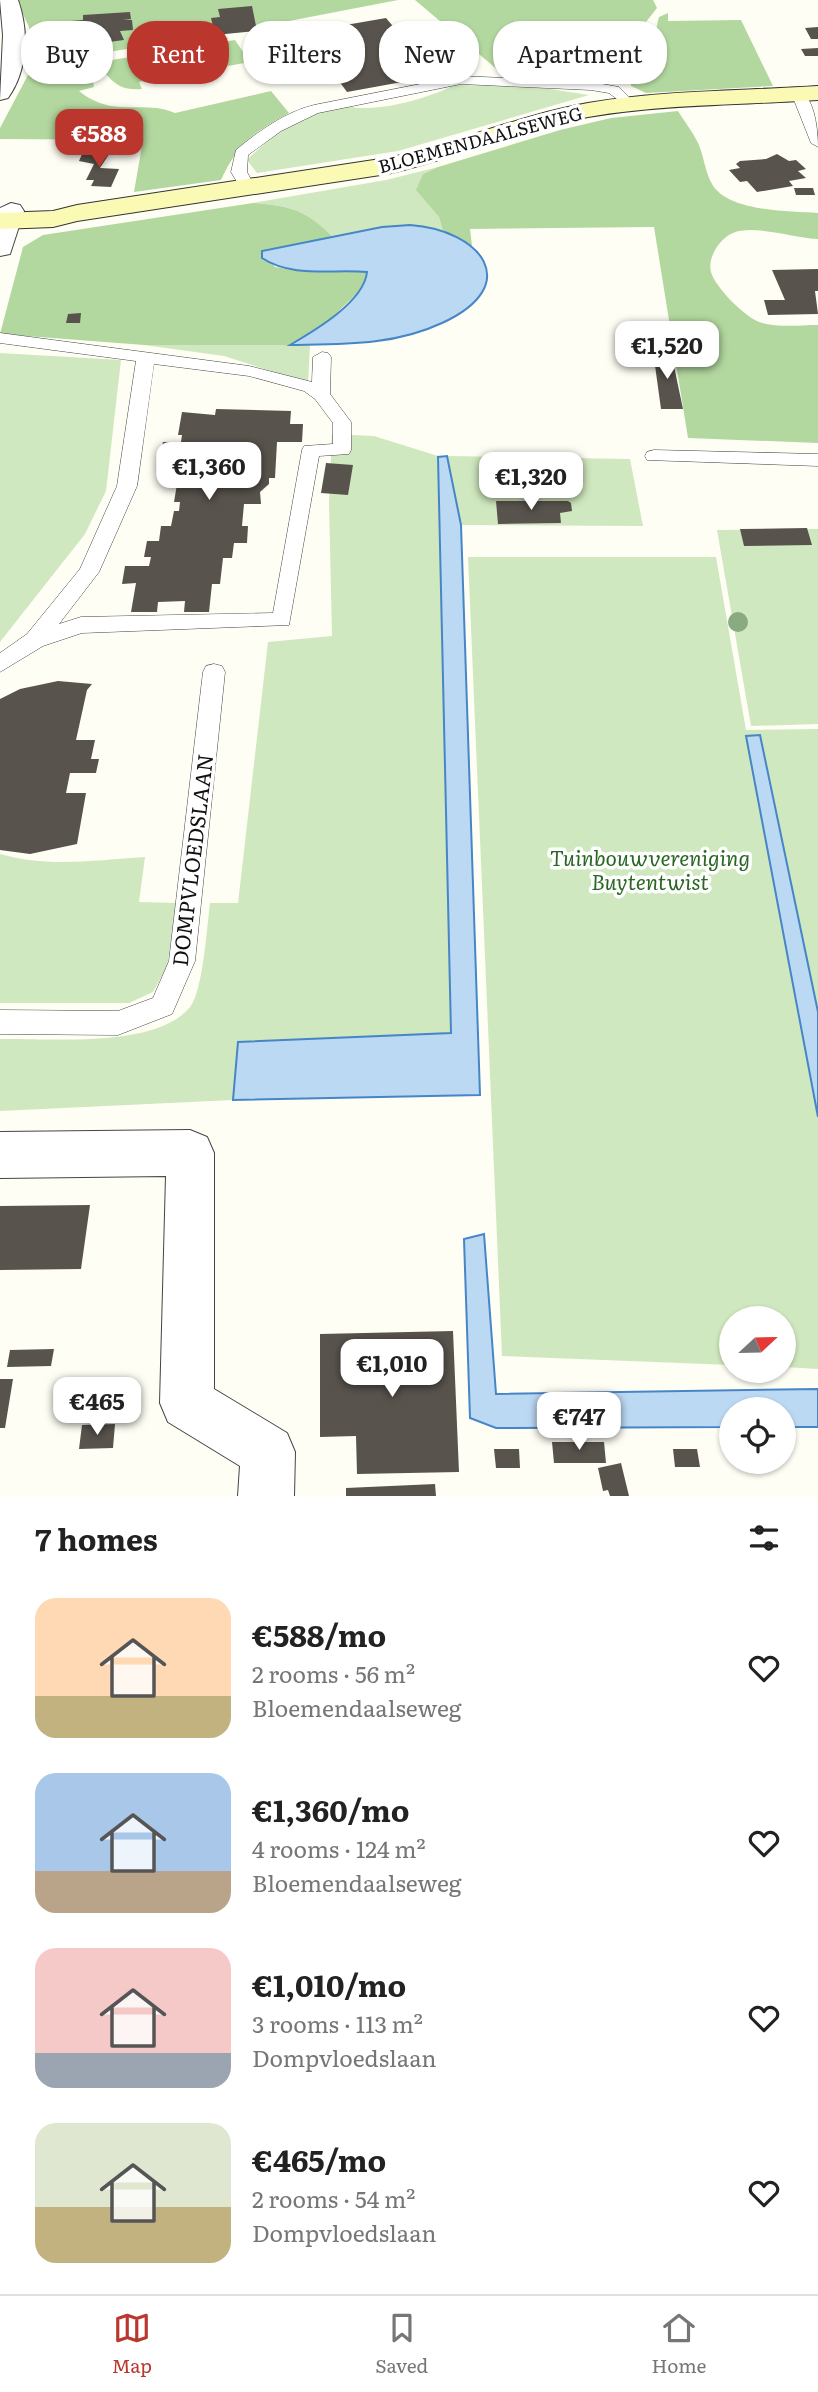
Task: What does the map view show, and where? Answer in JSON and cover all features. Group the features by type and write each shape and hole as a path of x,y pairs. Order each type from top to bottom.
{"street":[{"path":"0,93 11,69 7,0"},
{"name":"BLOEMENDAALSEWEG","path":"5,216 54,219 77,213 248,189 398,163 537,121 589,110 809,94"},
{"path":"0,248 5,216"},
{"path":"0,1155 190,1153 187,1404 268,1452 266,1496"}],"lane":[{"name":"BLOEMENDAALSEWEG","path":"248,189 239,172 241,153 267,132 314,109 461,80 591,86 614,90 630,105"},
{"path":"809,94 818,143"},
{"path":"0,338 249,371 310,387 321,395 342,422 342,450 311,450 282,620 81,625 35,640 0,664"},
{"path":"35,640 89,572 127,486 146,356"},
{"path":"321,395 322,356"},
{"path":"654,456 818,460"},
{"name":"DOMPVLOEDSLAAN","path":"0,1022 118,1023 163,1006 182,961 214,672"}],"green space":[{"path":"16,0 398,0 289,21 243,21 243,30 229,32 229,21 127,21 127,49 113,51 113,21 26,21"},
{"path":"415,0 653,0 657,8 647,21 493,21 493,66 479,54 479,21 440,21"},
{"path":"668,13 668,21 741,20 773,86 646,93 631,86 667,84 667,21 658,21 659,17"},
{"path":"235,40 243,52 243,63 229,66 229,41"},
{"path":"127,58 127,84 140,84 142,89 122,87 113,81 113,60"},
{"path":"23,84 93,84 94,87 79,91 92,99 116,107 163,109 175,113 271,91 289,113 248,140 234,156 221,180 134,192 143,140 0,139 0,128"},
{"path":"455,85 530,86 589,95 398,151 257,173 247,160 279,133 317,112 345,106 372,108 396,105"},
{"path":"678,111 696,139 712,184 720,193 745,205 818,213 818,239 751,230 733,233 719,244 710,267 724,293 753,319 773,325 818,325 818,443 688,438 654,227 470,229 472,246 443,232 439,217 416,190 423,174 438,167 560,130 611,118"},
{"path":"438,167 423,174 417,190 439,217 443,232 402,226 333,237 297,211 253,203 386,180"},
{"path":"253,203 297,211 333,237 263,251 275,267 299,271 367,272 366,285 325,324 290,345 144,345 0,334 23,247 43,235"},
{"path":"144,345 310,345 308,383 224,356"},
{"path":"0,353 121,360 106,491 85,534 0,642"},
{"path":"332,434 374,436 438,456 451,1033 238,1042 233,1100 0,1111 0,1039 73,1040 153,1030 174,1020 190,1007 194,999 201,973 210,903 238,903 268,642 332,636 329,502"},
{"path":"447,456 630,459 643,526 461,525"},
{"path":"818,529 818,724 751,726 717,530"},
{"name":"Tuinbouwvereniging Buytentwist","path":"468,557 716,557 746,730 818,729 818,1369 796,1368 796,1306 719,1306 719,1365 502,1356"},
{"path":"0,854 54,862 145,857 139,902 177,903 167,967 153,992 129,1003 0,1003"}],"water":[{"path":"410,225 435,229 457,237 473,248 484,262 487,277 482,292 467,308 424,331 386,340 290,345 348,305 364,283 367,272 286,268 262,258 262,251 382,227"},
{"path":"447,456 461,525 480,1095 233,1100 238,1042 451,1033 438,457"},
{"path":"760,735 818,1012 818,1117 746,736"},
{"path":"484,1234 496,1394 818,1389 818,1427 796,1427 796,1397 719,1397 719,1427 496,1428 470,1418 464,1239"}],"building":[{"path":"252,6 255,21 243,21 243,32 229,34 229,21 212,21 211,18 220,17 218,9"},
{"path":"130,12 131,19 123,19 132,21 127,21 127,30 120,31 124,40 113,41 113,21 71,21 83,20 83,15"},
{"path":"386,18 389,21 379,21 379,84 391,84 347,92 341,84 365,84 365,22"},
{"path":"818,27 818,39 811,39 805,28"},
{"path":"818,48 818,56 805,56 801,49"},
{"path":"111,151 100,168 119,169 111,187 91,186 94,180 86,180 94,164 79,161 83,152"},
{"path":"777,154 789,161 796,160 806,169 798,171 806,178 789,181 793,186 757,192 747,181 740,182 729,170 740,168 736,164 740,161 766,159"},
{"path":"794,188 813,188 815,195 796,195"},
{"path":"818,269 818,291 815,291 818,314 768,315 764,300 785,300 772,270"},
{"path":"81,313 80,323 66,323 68,314"},
{"path":"653,351 671,352 683,409 661,409"},
{"path":"216,409 291,411 290,424 303,424 302,442 277,442 275,478 269,478 269,484 260,492 261,504 244,504 242,526 248,526 247,543 234,543 232,558 223,558 220,584 212,584 209,612 184,612 185,601 158,602 157,612 131,612 136,583 122,584 125,566 149,566 151,557 144,557 147,541 159,541 161,526 171,526 174,511 179,511 180,502 174,502 178,478 157,479 159,463 170,463 171,456 160,456 163,442 181,442 182,435 178,435 182,412 215,415"},
{"path":"326,463 353,465 348,495 321,493"},
{"path":"496,501 568,501 572,511 560,513 561,523 498,524"},
{"path":"807,528 812,545 744,546 740,529"},
{"path":"58,681 92,684 87,690 76,740 95,740 91,759 99,759 96,773 70,773 66,793 86,793 77,844 30,854 0,850 0,699 20,689"},
{"path":"90,1205 81,1269 0,1270 0,1206"},
{"path":"453,1331 459,1472 357,1474 356,1436 320,1437 320,1334"},
{"path":"54,1349 51,1366 7,1367 10,1350"},
{"path":"0,1379 13,1379 5,1428 0,1428"},
{"path":"115,1424 113,1448 79,1449 82,1425"},
{"path":"552,1442 604,1442 606,1463 554,1463"},
{"path":"494,1449 519,1449 520,1468 496,1468"},
{"path":"673,1449 697,1449 700,1467 675,1467"},
{"path":"621,1463 629,1496 610,1496 608,1490 603,1491 598,1468"},
{"path":"435,1484 436,1496 346,1496 346,1488"}]}
